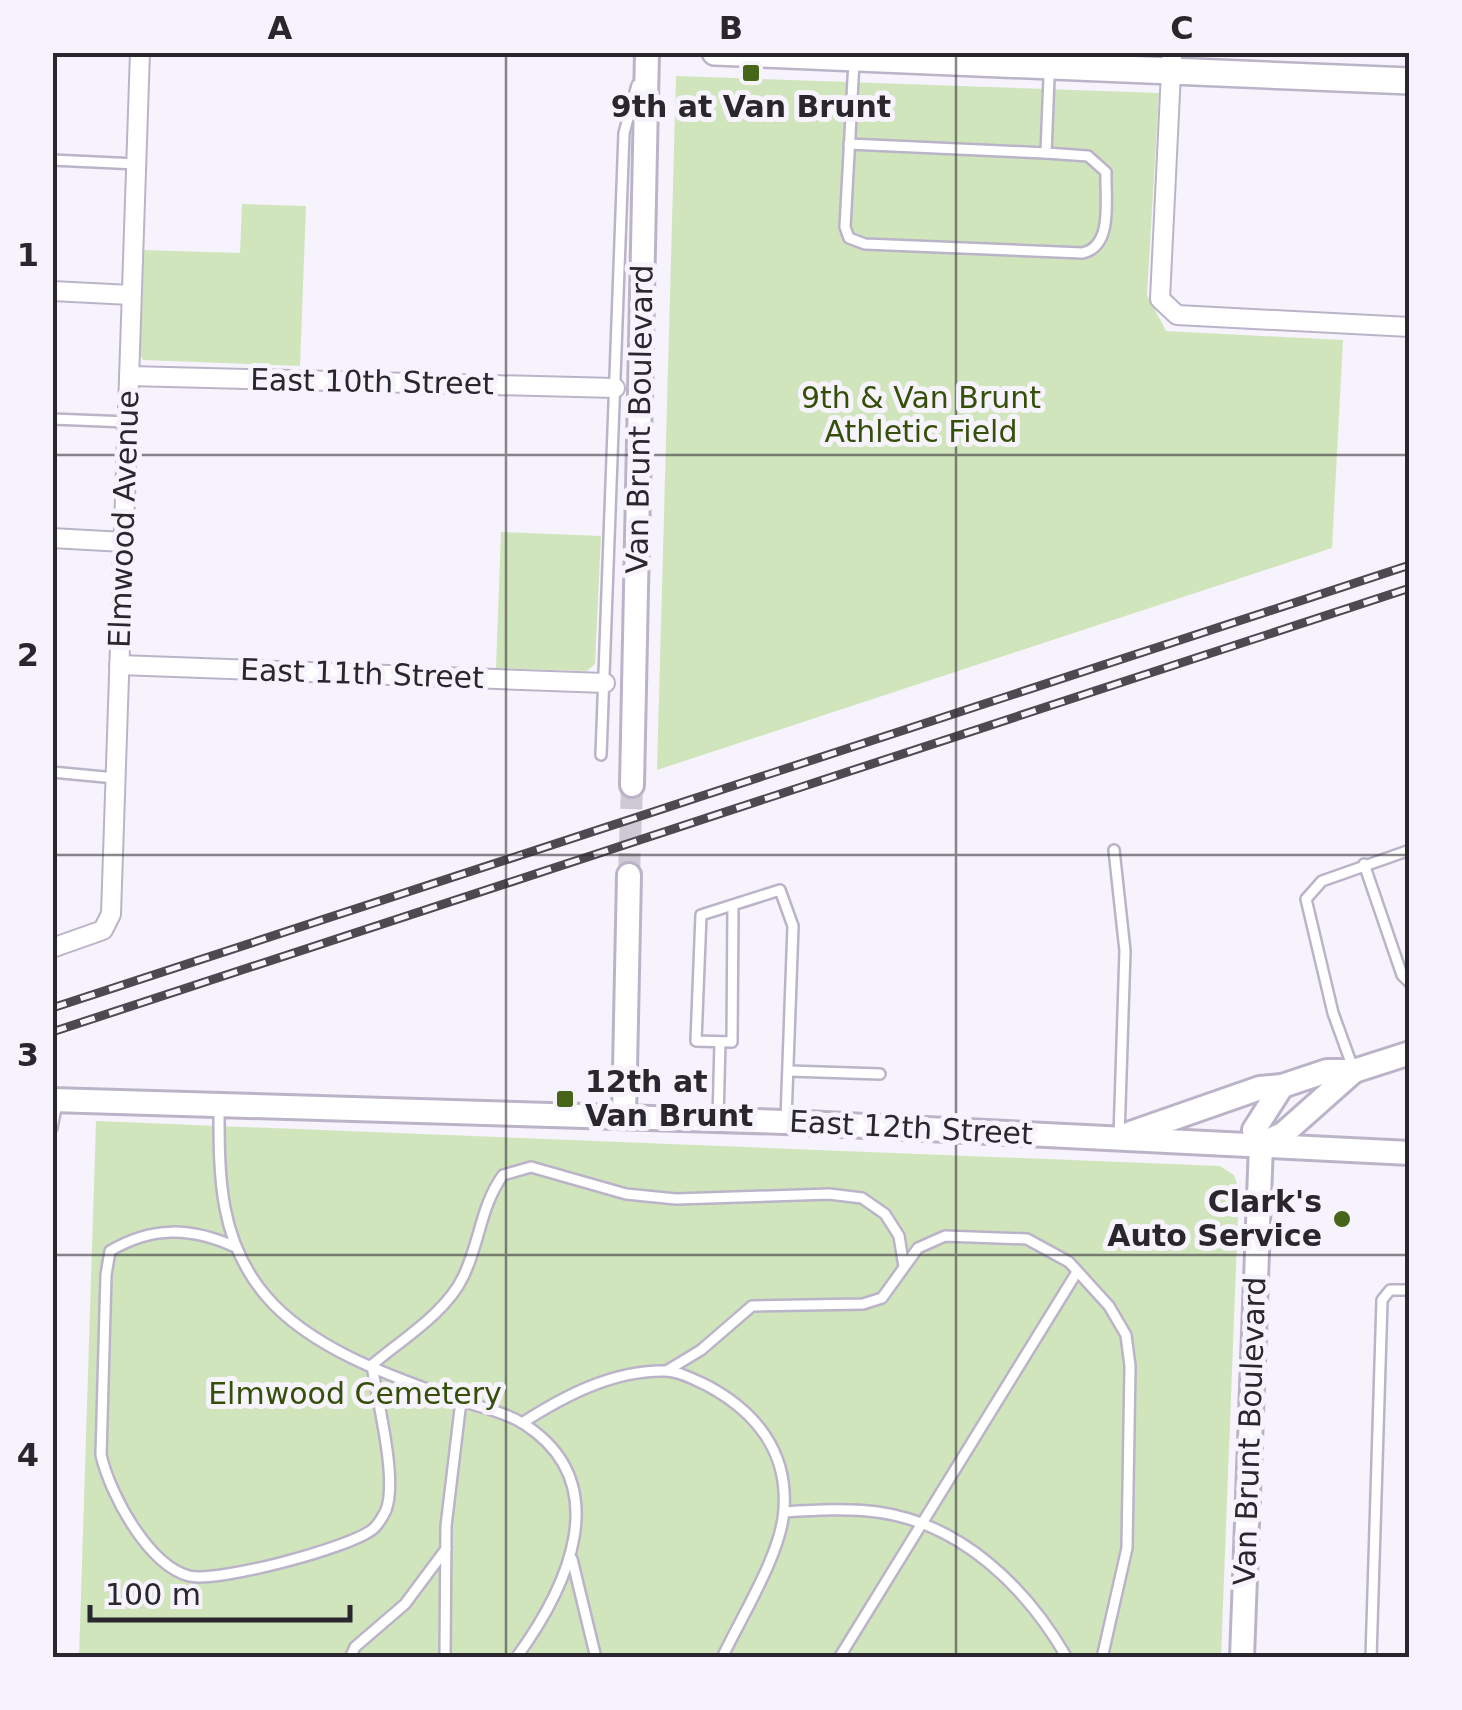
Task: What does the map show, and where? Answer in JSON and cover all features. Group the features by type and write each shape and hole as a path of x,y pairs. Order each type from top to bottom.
{"main road":[{"path":"715,52 1171,62 1410,81"}],"street":[{"name":"Elmwood Avenue","path":"52,948 103,930 110,914 140,52"},
{"name":"Van Brunt Boulevard","path":"632,785 646,52"},
{"path":"1171,62 1160,300 1164,308 1177,315 1410,326"},
{"path":"52,291 132,295"},
{"name":"East 10th Street","path":"129,376 616,388"},
{"path":"52,538 123,542"},
{"name":"East 11th Street","path":"119,664 605,683"},
{"path":"624,1117 629,876"},
{"path":"1118,1137 1260,1088 1282,1086 1327,1071 1354,1071 1410,1053"},
{"path":"1261,1144 1283,1134 1354,1071"},
{"name":"Van Brunt Boulevard","path":"1242,1658 1261,1144 1254,1130 1282,1086"},
{"name":"East 12th Street","path":"55,1100 786,1122 1410,1153"}],"lane":[{"path":"601,755 624,133 646,52"},
{"path":"849,144 1088,156 1106,172 1103,238 1092,251 857,243 845,226 849,144 854,58"},
{"path":"1046,154 1050,60"},
{"path":"52,160 137,164"},
{"path":"52,419 128,422"},
{"path":"52,772 115,778"},
{"path":"1114,850 1125,951 1118,1137"},
{"path":"1354,1071 1334,1012 1306,899 1322,882 1410,850"},
{"path":"1364,864 1402,975 1410,983"},
{"path":"733,905 732,1042 696,1042 702,915 733,905 780,890 793,926 786,1122"},
{"path":"718,1121 720,1042"},
{"path":"789,1071 880,1074"},
{"path":"52,1128 55,1100"},
{"path":"220,1106 224,1220 266,1296 300,1327 372,1365 522,1423 548,1444 570,1477 576,1500 572,1556 596,1658"},
{"path":"372,1365 452,1296 464,1275 486,1199 503,1174 530,1167 626,1194 676,1199 829,1194 862,1198 884,1214 899,1236 904,1267"},
{"path":"235,1246 205,1233 176,1230 132,1238 110,1252 101,1456 124,1513 162,1560 186,1575 216,1579 284,1562 373,1530 386,1510 390,1486 372,1365"},
{"path":"522,1423 590,1386 668,1370 702,1350 752,1306 863,1304 882,1298 918,1248 945,1236 1027,1239 1069,1262 1109,1306 1126,1335 1130,1366 1127,1548 1102,1658"},
{"path":"838,1658 1077,1272"},
{"path":"1371,1658 1382,1300 1390,1290 1410,1290"},
{"path":"668,1370 724,1395 758,1423 775,1450 784,1512 776,1542 722,1658"},
{"path":"445,1658 446,1549 461,1401"},
{"path":"784,1512 878,1512 920,1524 1001,1570 1041,1612 1067,1658"},
{"path":"350,1658 355,1647 405,1604 446,1549"},
{"path":"516,1658 548,1606 572,1556"}],"green space":[{"name":"9th & Van Brunt Athletic Field","path":"676,76 1159,93 1147,295 1166,331 1343,340 1332,548 657,770"},
{"path":"242,204 306,206 300,366 143,360 138,352 142,250 240,253"},
{"path":"501,532 601,536 595,664 587,671 496,668"},
{"name":"Elmwood Cemetery","path":"96,1121 1220,1166 1234,1175 1239,1190 1221,1657 79,1658"}],"tunnel":[{"path":"629,875 632,785"}],"railway":[{"path":"52,1008 1410,565"},
{"path":"52,1032 1410,588"}],"place":[{"name":"9th at Van Brunt","path":"751,73"},
{"name":"12th at Van Brunt","path":"565,1099"},
{"name":"Clark's Auto Service","path":"1342,1219"}]}
